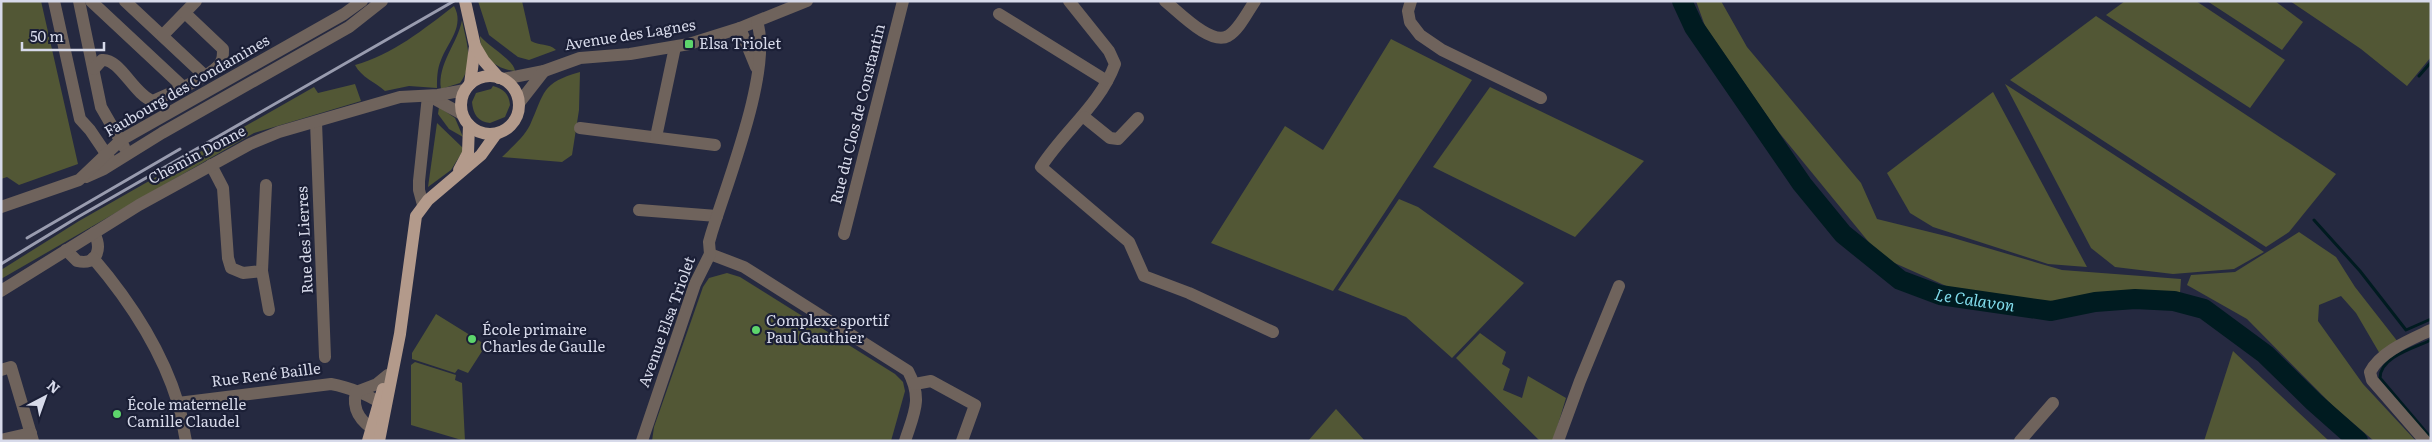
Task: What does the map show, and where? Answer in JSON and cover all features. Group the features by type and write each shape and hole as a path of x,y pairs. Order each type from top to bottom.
{"main road":[{"path":"465,1 475,46 484,61 501,78 513,86 520,103 514,123 496,134 484,134 466,120"},
{"path":"455,176 468,153 466,120 461,102 468,87 475,46"},
{"path":"468,87 487,76 501,78"},
{"path":"374,436 385,413 395,362 416,222 423,205 481,155 496,134"},
{"path":"374,436 379,401 388,375 395,362"}],"street":[{"path":"54,1 80,119 109,158 120,160"},
{"path":"80,1 105,116 121,140 124,151 120,160"},
{"path":"91,1 183,87"},
{"path":"125,1 204,75"},
{"path":"163,35 196,1"},
{"name":"Faubourg des Condamines","path":"1,207 79,180 105,153 121,140 157,122 344,14 362,1"},
{"path":"79,180 120,160 162,133 349,27 382,1"},
{"name":"Avenue des Lagnes","path":"501,78 544,71 580,58 675,47 740,28 807,1"},
{"name":"Rue du Clos de Constantin","path":"844,234 903,1"},
{"path":"1070,1 1109,51 1115,64 1107,81 1084,117 1041,167 1129,242 1144,276 1189,293 1273,332"},
{"path":"1165,1 1205,33 1214,38 1221,38 1230,35 1255,1"},
{"path":"1411,1 1408,11 1410,22 1420,35 1442,50 1541,98"},
{"path":"94,69 102,60 113,63 139,91 153,101 217,68 222,59 223,49 185,13"},
{"path":"999,14 1107,81"},
{"name":"Avenue Elsa Triolet","path":"642,441 695,284 710,254 709,242 716,216 747,122 755,92 760,38 757,22"},
{"name":"Avenue Elsa Triolet","path":"740,28 757,70"},
{"path":"656,137 675,47"},
{"path":"520,103 544,71"},
{"name":"Chemin Donne","path":"1,291 94,233 211,164 250,144 279,132 400,97 428,96 468,87"},
{"path":"423,205 419,181 428,96"},
{"name":"Chemin Donne","path":"428,96 466,120"},
{"path":"90,130 98,130 102,127 105,116"},
{"path":"1084,117 1110,138 1118,139 1138,118"},
{"name":"Rue des Lierres","path":"316,122 325,357"},
{"path":"580,128 715,144"},
{"path":"211,164 223,188 227,249 231,268 243,273 262,271"},
{"path":"266,185 262,271 269,310"},
{"path":"639,210 716,216"},
{"path":"66,250 77,261 89,261 98,253 99,244 94,233"},
{"path":"710,254 744,267 908,371 915,384 917,404 905,441"},
{"path":"93,258 121,294 161,361 178,403 186,441"},
{"path":"1558,441 1580,381 1620,286"},
{"path":"2425,441 2372,380 2370,372 2380,360 2404,343 2431,330"},
{"path":"1,440 32,437 6,369"},
{"path":"374,436 355,411 353,403 356,392 376,384 388,375"},
{"path":"915,384 931,381 975,405 962,441"},
{"name":"Rue René Baille","path":"178,403 320,384 341,386 379,401"},
{"path":"379,401 385,413"},
{"path":"2020,441 2053,403"}],"green space":[{"path":"1,1 41,1 78,164 19,185 7,177 1,179"},
{"path":"478,1 522,1 531,41 550,46 556,50 529,60 518,57 489,35"},
{"path":"1696,1 1721,1 1747,47 1861,183 1877,219 1950,237 2062,270 2181,279 2180,293 2109,295 2038,305 1953,289 1881,257 1777,130 1705,26"},
{"path":"2125,1 2196,1 2285,60 2250,108 2106,15"},
{"path":"2207,1 2275,1 2303,22 2282,50"},
{"path":"2290,1 2431,1 2431,57 2407,86 2361,49"},
{"path":"454,6 458,20 457,27 440,63 437,88 409,86 385,91 364,76 355,65 369,61 395,48"},
{"path":"2096,16 2336,174 2289,232 2266,247 2010,80"},
{"path":"462,20 468,52 465,75 460,83 441,89 442,71"},
{"path":"480,36 510,62 515,71 502,68 490,61 483,50"},
{"path":"1391,39 1472,80 1333,291 1211,243 1285,126 1323,150"},
{"path":"580,72 579,110 572,155 562,162 502,157 518,142 530,125 546,90 558,80"},
{"path":"355,84 361,101 254,133 1,279 1,270 79,221 314,87 318,93"},
{"path":"2005,84 2264,252 2234,269 2173,274 2115,267 2091,248"},
{"path":"493,86 505,92 510,105 505,117 490,123 482,121 477,117 472,102 476,93 491,89"},
{"path":"1490,87 1644,161 1575,237 1433,167"},
{"path":"1993,92 2087,267 2048,264 1933,227 1910,213 1887,173"},
{"path":"439,107 455,118 463,137 449,129 438,114"},
{"path":"437,123 464,149 451,170 428,187"},
{"path":"1399,199 1418,207 1524,283 1452,358 1406,317 1338,290"},
{"path":"2299,232 2336,257 2355,287 2398,342 2380,354 2356,313 2341,296 2319,305 2318,321 2363,384 2416,441 2374,441 2333,406 2247,319 2187,285 2191,275 2235,272"},
{"name":"Complexe sportif Paul Gauthier","path":"727,273 740,277 895,374 903,382 905,391 891,441 652,441 654,427 703,287 709,278"},
{"path":"436,314 486,345 468,373 458,369 455,373 412,359 412,353"},
{"path":"1480,333 1506,352 1502,364 1510,369 1503,390 1522,398 1528,376 1566,398 1553,441 1540,441 1456,358"},
{"path":"2233,351 2329,441 2204,441"},
{"path":"415,362 456,375 455,380 462,383 465,441 411,425 411,365"},
{"path":"1336,409 1365,441 1308,441"}],"waterway":[{"name":"Le Calavon","path":"1682,1 1694,27 1802,184 1843,234 1900,280 1940,295 2051,311 2095,302 2135,299 2174,301 2204,309 2265,354 2314,402 2358,441"},
{"path":"2419,76 2431,62"},
{"path":"2314,220 2360,271 2406,330 2431,319"},
{"path":"2431,340 2407,350 2392,359 2381,371 2380,378 2431,438"}],"railway":[{"path":"1,264 78,217 454,1"},
{"path":"27,238 180,149"}],"place":[{"name":"Elsa Triolet","path":"689,44"},
{"name":"Complexe sportif Paul Gauthier","path":"756,330"},
{"name":"École primaire Charles de Gaulle","path":"472,339"},
{"name":"École maternelle Camille Claudel","path":"117,414"}]}
